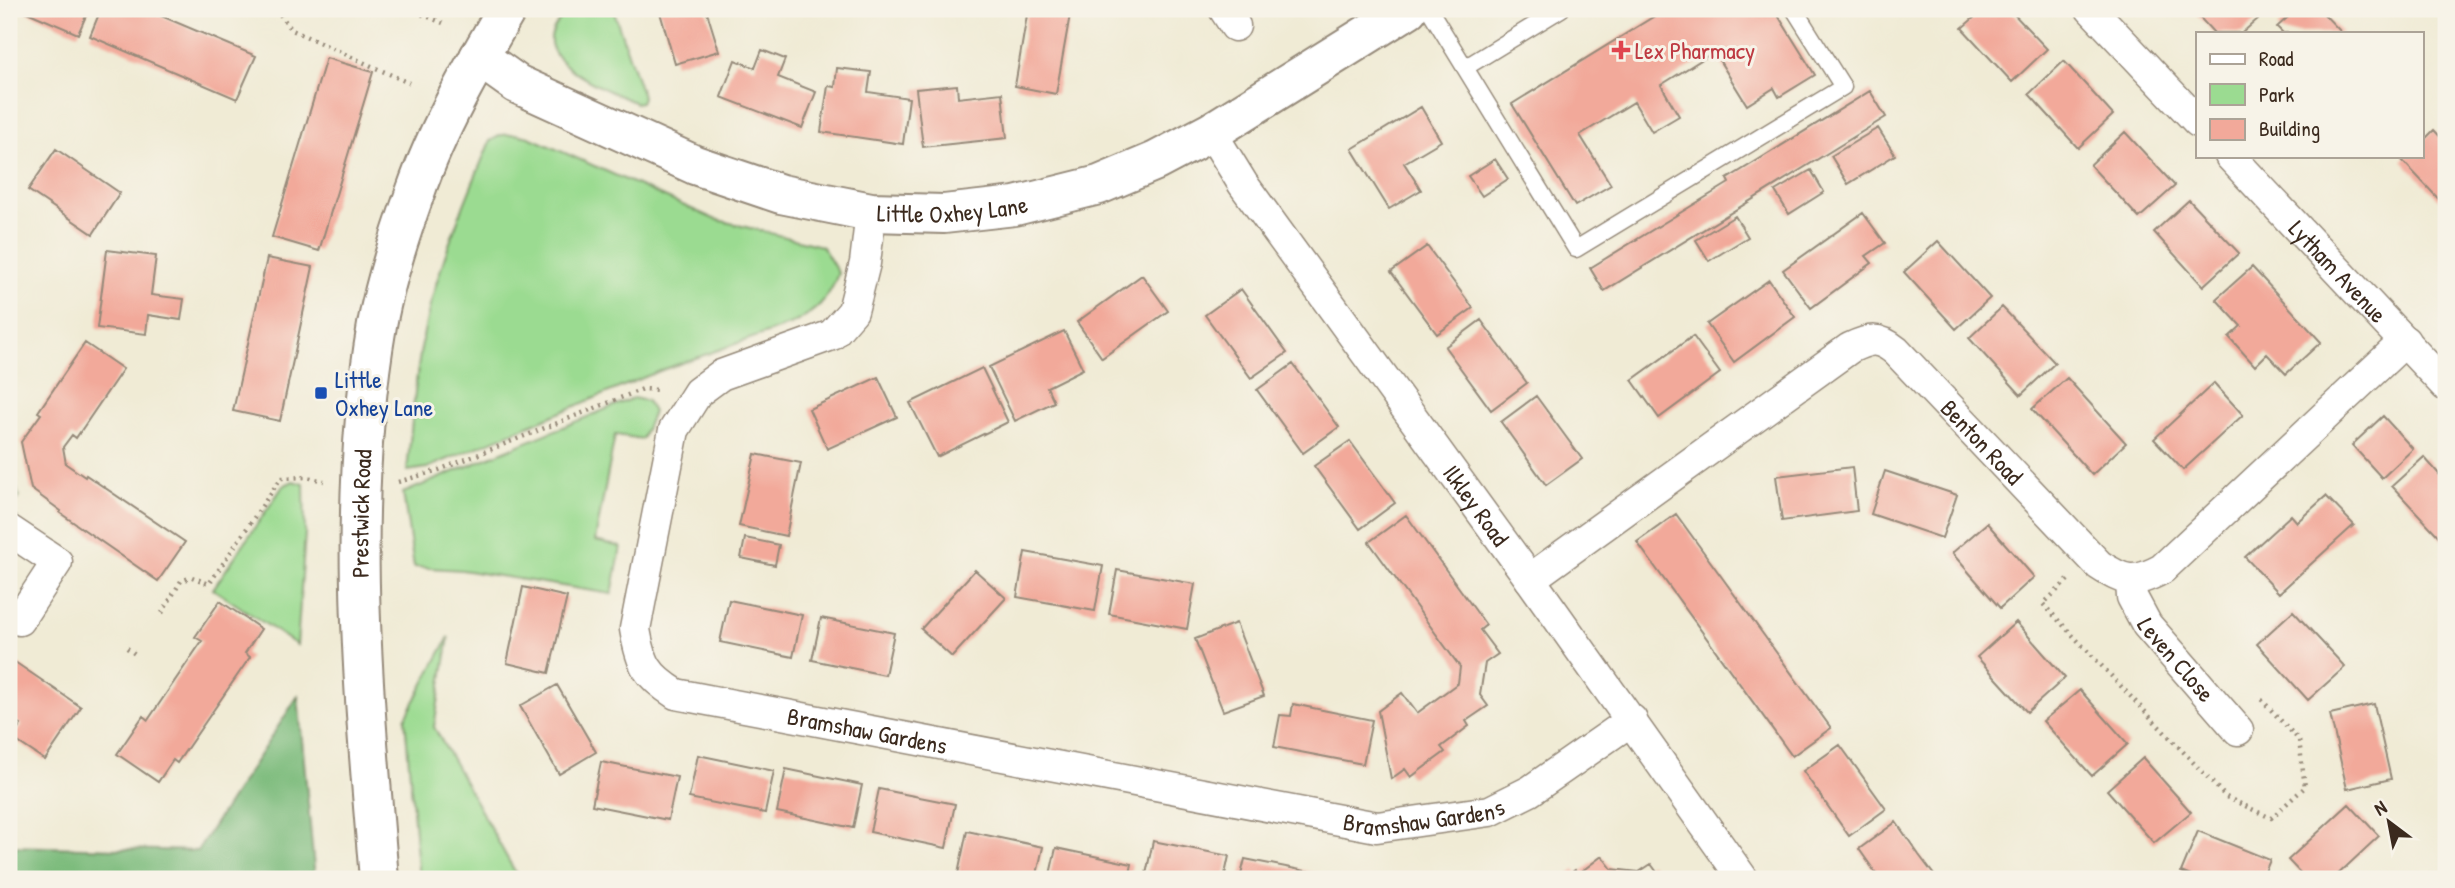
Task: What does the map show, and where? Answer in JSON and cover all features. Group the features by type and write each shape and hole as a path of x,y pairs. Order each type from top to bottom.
{"main road":[{"name":"Prestwick Road","path":"379,879 364,690 360,575 360,489 367,398 378,323 415,191 479,57 507,9"},
{"name":"Little Oxhey Lane","path":"479,57 517,84 695,165 781,194 871,212 944,214 1015,206 1099,184 1156,161 1210,132 1408,9"}],"street":[{"path":"2091,9 2196,120"},
{"name":"Ilkley Road","path":"1210,132 1243,184 1632,720 1743,879"},
{"name":"Lytham Avenue","path":"2232,158 2446,386"},
{"name":"Bramshaw Gardens","path":"871,212 865,264 853,311 832,335 721,375 698,392 674,430 635,629 640,656 654,680 676,694 1377,827 1490,811 1530,791 1632,720"},
{"name":"Benton Road","path":"1530,579 1850,348 1867,340 1888,344 1896,351 2099,565 2115,576 2131,581"},
{"path":"2131,581 2146,578 2162,569 2405,341"},
{"path":"9,530 57,562 19,620 9,613"},
{"name":"Leven Close","path":"2131,581 2132,597 2147,625 2238,730"}],"lane":[{"path":"1429,9 1576,249 1843,87 1794,9"},
{"path":"1466,67 1560,9"}],"path":[{"path":"276,9 292,30 409,83"},
{"path":"409,9 443,23"},
{"path":"402,481 439,470 643,389 698,392"},
{"path":"162,612 181,581 192,577 209,584 281,478 307,477 360,489"},
{"path":"127,648 135,654"}],"green space":[{"path":"569,9 613,9 643,97 641,102 636,103 596,85 566,66 556,55 551,43 553,31"},
{"path":"501,135 529,137 714,219 822,246 838,273 821,304 792,324 662,370 427,468 407,471 422,344 443,261 490,141"},
{"path":"633,398 647,401 653,412 642,439 615,435 595,541 621,547 612,594 462,570 414,567 403,493"},
{"path":"9,466 19,497 12,507 9,505"},
{"path":"293,481 304,484 305,533 297,645 213,589 283,486"},
{"path":"449,637 434,727 519,879 419,879 405,719"},
{"path":"298,696 315,879 9,879 9,846 197,851"}],"building":[{"path":"20,9 89,9 78,34"},
{"path":"101,9 145,9 256,56 237,99 90,36"},
{"path":"659,9 706,9 719,51 675,64"},
{"path":"1028,9 1071,9 1056,94 1015,86"},
{"path":"1666,9 1774,9 1815,75 1779,97 1774,88 1747,105 1714,52 1661,85 1679,116 1652,132 1634,102 1580,135 1611,185 1575,206 1512,104"},
{"path":"1984,9 2009,9 2047,49 2012,82 1962,28"},
{"path":"2192,9 2251,9 2259,18 2243,32 2213,32"},
{"path":"2297,9 2319,9 2341,32 2282,32 2277,27"},
{"path":"762,50 785,59 778,77 816,92 802,128 721,97 735,60 755,68"},
{"path":"326,58 373,72 319,251 272,237"},
{"path":"2064,61 2113,115 2078,148 2029,94"},
{"path":"837,68 871,72 868,92 909,98 903,144 821,132 828,86 835,87"},
{"path":"957,85 958,98 1002,93 1007,138 923,147 916,89"},
{"path":"1870,91 1886,117 1604,291 1590,268 1729,183 1727,179"},
{"path":"1421,107 1441,141 1404,163 1421,190 1389,209 1352,149"},
{"path":"1878,128 1895,155 1848,184 1831,156"},
{"path":"2434,130 2446,143 2446,207 2402,160 2424,158 2424,140"},
{"path":"2125,132 2175,186 2139,218 2090,165"},
{"path":"56,149 120,193 93,234 28,190"},
{"path":"1495,159 1508,179 1482,196 1468,176"},
{"path":"1811,170 1824,192 1789,214 1775,191"},
{"path":"2189,200 2239,253 2203,286 2154,232"},
{"path":"1863,213 1885,243 1866,256 1872,263 1811,308 1783,270"},
{"path":"1735,216 1748,237 1709,261 1696,240"},
{"path":"1938,241 1990,298 1956,329 1904,272"},
{"path":"1427,246 1473,308 1437,334 1391,272"},
{"path":"107,250 156,256 151,295 184,299 181,320 148,315 146,334 97,328"},
{"path":"267,258 313,267 280,421 233,411"},
{"path":"2252,267 2321,342 2286,374 2267,354 2255,366 2229,337 2241,326 2216,299"},
{"path":"1142,275 1168,311 1102,358 1077,322"},
{"path":"1769,280 1795,317 1734,362 1707,324"},
{"path":"1241,289 1287,353 1251,378 1205,315"},
{"path":"2002,307 2055,363 2021,395 1969,338"},
{"path":"1481,320 1527,383 1491,410 1445,347"},
{"path":"1064,331 1083,369 1047,387 1054,402 1015,421 989,367"},
{"path":"1693,336 1720,373 1659,418 1632,380"},
{"path":"85,343 123,369 76,438 72,435 63,447 66,464 185,542 158,581 60,513 61,511 31,489 21,442"},
{"path":"1293,364 1339,427 1303,453 1257,390"},
{"path":"982,368 1008,422 937,457 910,403"},
{"path":"878,377 897,417 827,449 809,409"},
{"path":"2067,378 2126,443 2092,475 2032,409"},
{"path":"2214,383 2243,415 2183,470 2154,439"},
{"path":"1536,396 1582,459 1546,485 1501,422"},
{"path":"2383,416 2413,449 2382,478 2352,445"},
{"path":"1350,441 1395,503 1360,529 1314,466"},
{"path":"755,454 801,463 786,536 739,526"},
{"path":"2424,457 2446,482 2444,542 2392,486"},
{"path":"1852,467 1857,511 1782,521 1776,476"},
{"path":"1885,471 1957,495 1942,538 1871,514"},
{"path":"2326,496 2354,525 2279,593 2245,557 2291,515 2297,522"},
{"path":"1676,514 1831,728 1792,756 1637,542"},
{"path":"1406,515 1486,625 1480,630 1498,654 1485,663 1480,695 1488,706 1466,721 1469,726 1441,747 1445,752 1411,777 1405,769 1391,779 1378,711 1402,693 1417,713 1458,683 1460,667 1369,542"},
{"path":"1987,523 2034,577 2000,608 1952,553"},
{"path":"745,538 779,545 775,565 741,558"},
{"path":"1025,552 1103,566 1095,611 1017,597"},
{"path":"975,570 1006,598 952,657 921,629"},
{"path":"1117,570 1195,584 1187,629 1109,614"},
{"path":"523,587 567,597 549,673 507,663"},
{"path":"729,600 802,615 793,657 720,642"},
{"path":"220,601 261,629 245,653 250,657 177,763 173,760 158,782 117,754 143,716 148,720 202,641 195,637"},
{"path":"2293,611 2345,667 2308,700 2257,644"},
{"path":"821,618 894,633 885,675 812,660"},
{"path":"2016,622 2065,678 2027,712 1977,657"},
{"path":"1236,623 1264,696 1223,711 1195,639"},
{"path":"9,658 81,707 45,760 12,738 21,725 9,716"},
{"path":"557,685 596,752 559,774 520,706"},
{"path":"2080,690 2128,744 2092,776 2043,721"},
{"path":"1293,704 1372,720 1363,764 1274,747 1280,715 1291,716"},
{"path":"2374,704 2391,779 2347,789 2330,714"},
{"path":"1840,745 1886,809 1849,836 1803,771"},
{"path":"698,755 774,771 765,813 689,798"},
{"path":"2143,758 2191,812 2154,843 2107,790"},
{"path":"601,762 677,777 668,820 592,805"},
{"path":"786,769 862,785 853,828 777,812"},
{"path":"879,789 955,804 946,848 870,832"},
{"path":"2349,804 2379,836 2333,879 2306,879 2288,860"},
{"path":"1896,822 1937,879 1880,879 1859,849"},
{"path":"967,831 1043,847 1036,879 973,879 974,877 958,874"},
{"path":"2198,831 2270,860 2262,879 2198,879 2181,872"},
{"path":"1153,841 1229,856 1224,879 1145,879"},
{"path":"1056,848 1132,864 1129,879 1049,879"},
{"path":"1602,856 1612,869 1639,872 1651,864 1662,879 1563,879 1575,870 1578,874"},
{"path":"1245,859 1321,874 1320,879 1240,879"}],"place":[{"name":"Lex Pharmacy","path":"1621,50"},
{"name":"Little Oxhey Lane","path":"321,393"}]}
